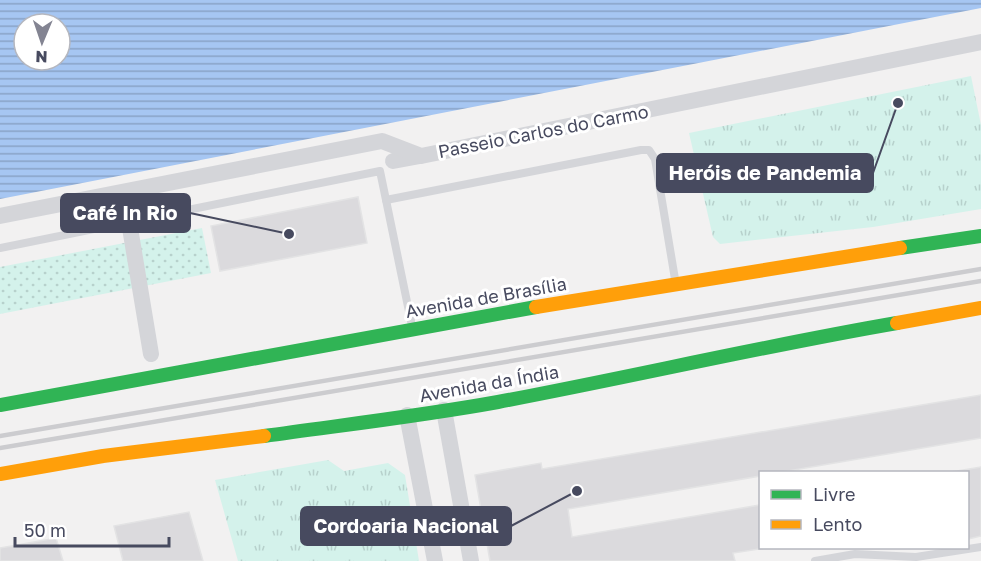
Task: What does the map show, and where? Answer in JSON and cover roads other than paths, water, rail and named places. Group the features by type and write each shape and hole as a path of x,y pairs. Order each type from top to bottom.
{"main road":[{"name":"Avenida de Brasília","path":"0,405 412,328 676,283 981,236"},
{"name":"Avenida da Índia","path":"0,474 103,456 209,444 444,410 680,366 809,338 981,308"}],"street":[{"name":"Passeio Carlos do Carmo","path":"0,216 382,141 421,156 981,42"},
{"path":"393,161 421,156"},
{"path":"129,222 151,354"},
{"path":"444,410 471,561"},
{"path":"407,415 435,561"}],"lane":[{"path":"386,200 609,155 649,150 655,159 676,283"},
{"path":"0,248 380,171 412,328"},
{"path":"815,561 855,554 916,557 968,549"}],"water":[{"path":"0,0 981,0 981,8 0,199"}],"railway":[{"path":"0,436 981,269"},
{"path":"0,448 981,281"}],"place":[{"name":"Heróis de Pandemia","path":"898,103"},
{"name":"Café In Rio","path":"289,234"},
{"name":"Cordoaria Nacional","path":"577,491"}]}
